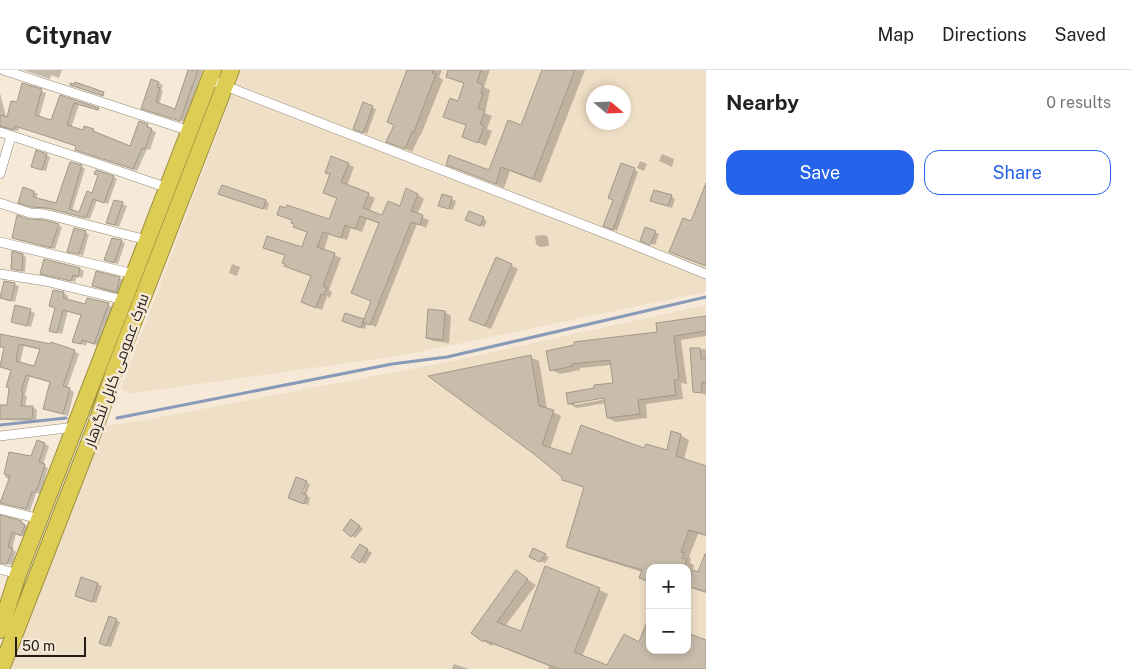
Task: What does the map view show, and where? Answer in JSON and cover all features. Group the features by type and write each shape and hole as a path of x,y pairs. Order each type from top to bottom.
{"highway":[{"name":"سرک عمومی کابل ننگرهار","path":"1,669 231,70"},
{"name":"سرک عمومی کابل ننگرهار","path":"1,627 18,574 190,131 210,73"}],"street":[{"path":"4,70 190,131"},
{"path":"210,73 225,86 706,274"},
{"path":"0,132 96,162 168,188"},
{"path":"0,174 11,136"},
{"path":"0,203 30,213 45,214 148,240"},
{"path":"0,242 134,274"},
{"path":"0,274 45,281 123,300"},
{"path":"0,436 76,427"},
{"path":"0,509 40,519"},
{"path":"0,569 18,574"}],"shaded area":[{"path":"241,70 706,70 706,292 404,355 128,394 121,388"},
{"path":"706,305 706,669 1,669 96,425 113,425 452,361"}],"building":[{"path":"188,70 198,70 180,121 141,109 151,79 159,82 157,87 160,88 156,102 175,109"},
{"path":"407,70 433,70 432,73 436,74 414,132 412,132 405,149 386,142 394,125 387,122"},
{"path":"448,70 481,70 477,82 483,85 481,93 483,94 478,108 485,111 480,124 484,126 478,143 462,137 466,125 443,117 450,98 458,101 464,83 446,77"},
{"path":"542,70 575,70 533,179 501,167 496,184 446,165 449,155 489,170 508,120 521,125"},
{"path":"75,82 104,92 103,96 70,85 70,83 74,84"},
{"path":"22,83 42,89 35,115 51,120 60,95 99,108 98,110 74,103 67,125 83,130 84,126 94,129 93,131 130,146 139,121 148,124 147,127 152,129 145,149 142,148 133,169 75,150 76,146 46,136 15,126 14,130 0,126 0,115 7,117 11,101 17,102"},
{"path":"363,102 373,106 363,133 353,129"},
{"path":"36,150 47,154 42,170 31,167"},
{"path":"331,156 349,163 341,182 369,193 363,208 382,215 388,201 400,206 406,188 418,194 411,211 423,215 420,225 411,222 370,325 363,322 371,301 351,293 379,223 360,216 355,229 345,225 341,238 323,232 317,247 335,253 323,286 327,287 324,295 321,294 316,308 301,302 311,276 284,266 285,264 282,263 285,255 263,248 267,236 302,247 307,232 293,227 292,220 277,215 280,206 286,208 287,205 329,219 337,198 323,193 330,174 325,173"},
{"path":"70,162 82,165 69,209 79,212 87,191 92,193 98,175 94,174 96,170 114,176 104,203 93,199 86,218 18,203 23,187 34,191 33,197 56,203"},
{"path":"621,163 635,168 613,230 603,226 613,200 608,198"},
{"path":"706,183 706,266 669,252 683,218 691,221"},
{"path":"222,185 266,200 263,209 218,194"},
{"path":"654,190 672,195 668,206 650,201"},
{"path":"442,194 452,197 449,209 438,206"},
{"path":"114,200 123,202 115,225 106,223"},
{"path":"469,211 484,217 480,226 465,220"},
{"path":"17,215 28,219 44,220 59,224 51,248 12,238"},
{"path":"645,227 656,231 650,245 640,241"},
{"path":"74,228 86,231 79,254 67,252"},
{"path":"112,238 122,240 114,263 104,260"},
{"path":"12,251 23,254 22,271 11,269"},
{"path":"496,257 512,264 485,326 469,320"},
{"path":"44,259 80,268 78,277 73,275 71,281 40,274"},
{"path":"96,271 120,277 116,292 92,286"},
{"path":"4,281 15,283 11,301 0,298"},
{"path":"53,290 64,292 63,298 85,304 87,298 109,303 94,344 82,340 81,344 72,342 81,315 63,310 57,333 49,331 55,308 49,306"},
{"path":"15,305 31,309 27,326 11,322"},
{"path":"428,309 445,311 443,340 426,338"},
{"path":"345,313 364,319 361,328 342,321"},
{"path":"706,316 706,331 674,336 679,380 674,380 676,395 638,400 640,414 607,418 604,398 568,404 566,393 594,388 594,385 613,383 610,360 572,364 573,366 550,371 546,351 574,345 574,342 657,332 656,323"},
{"path":"0,334 51,344 51,342 75,350 63,386 70,388 63,414 43,409 50,382 26,375 21,392 23,392 21,406 33,406 32,419 0,419 0,405 7,405 9,388 6,387 11,370 0,367 4,347 0,347","holes":["19,344 40,349 34,366 16,361"]},
{"path":"690,348 700,348 701,359 706,359 706,384 702,382 701,393 693,392"},
{"path":"531,355 539,406 554,410 542,445 571,454 581,425 644,448 646,444 667,450 671,431 681,434 676,456 706,466 706,535 689,530 681,552 684,553 682,558 687,559 685,564 646,564 646,581 639,578 642,570 566,547 584,487 562,480 562,477 534,454 428,376"},
{"path":"37,440 45,443 39,462 45,464 38,487 34,493 32,492 26,509 0,503 10,476 4,474 9,452 31,456"},
{"path":"296,477 307,481 302,493 307,495 304,504 288,498"},
{"path":"0,515 22,521 21,523 25,525 21,536 12,532 8,547 13,548 7,564 0,563"},
{"path":"351,519 360,526 351,537 343,530"},
{"path":"360,544 368,549 360,563 351,557"},
{"path":"533,548 546,554 540,562 529,557"},
{"path":"706,554 706,592 691,587 693,570 698,572"},
{"path":"545,566 600,588 574,652 607,665 624,634 639,642 646,624 646,654 691,654 691,634 706,640 706,669 559,669 484,640 483,642 471,633 516,570 528,579 497,622 521,631"},
{"path":"81,577 98,583 92,602 75,596"},
{"path":"109,616 117,619 106,646 99,643"}],"waterway":[{"path":"117,418 392,364 447,357 706,297"},
{"path":"0,425 66,418"}]}
